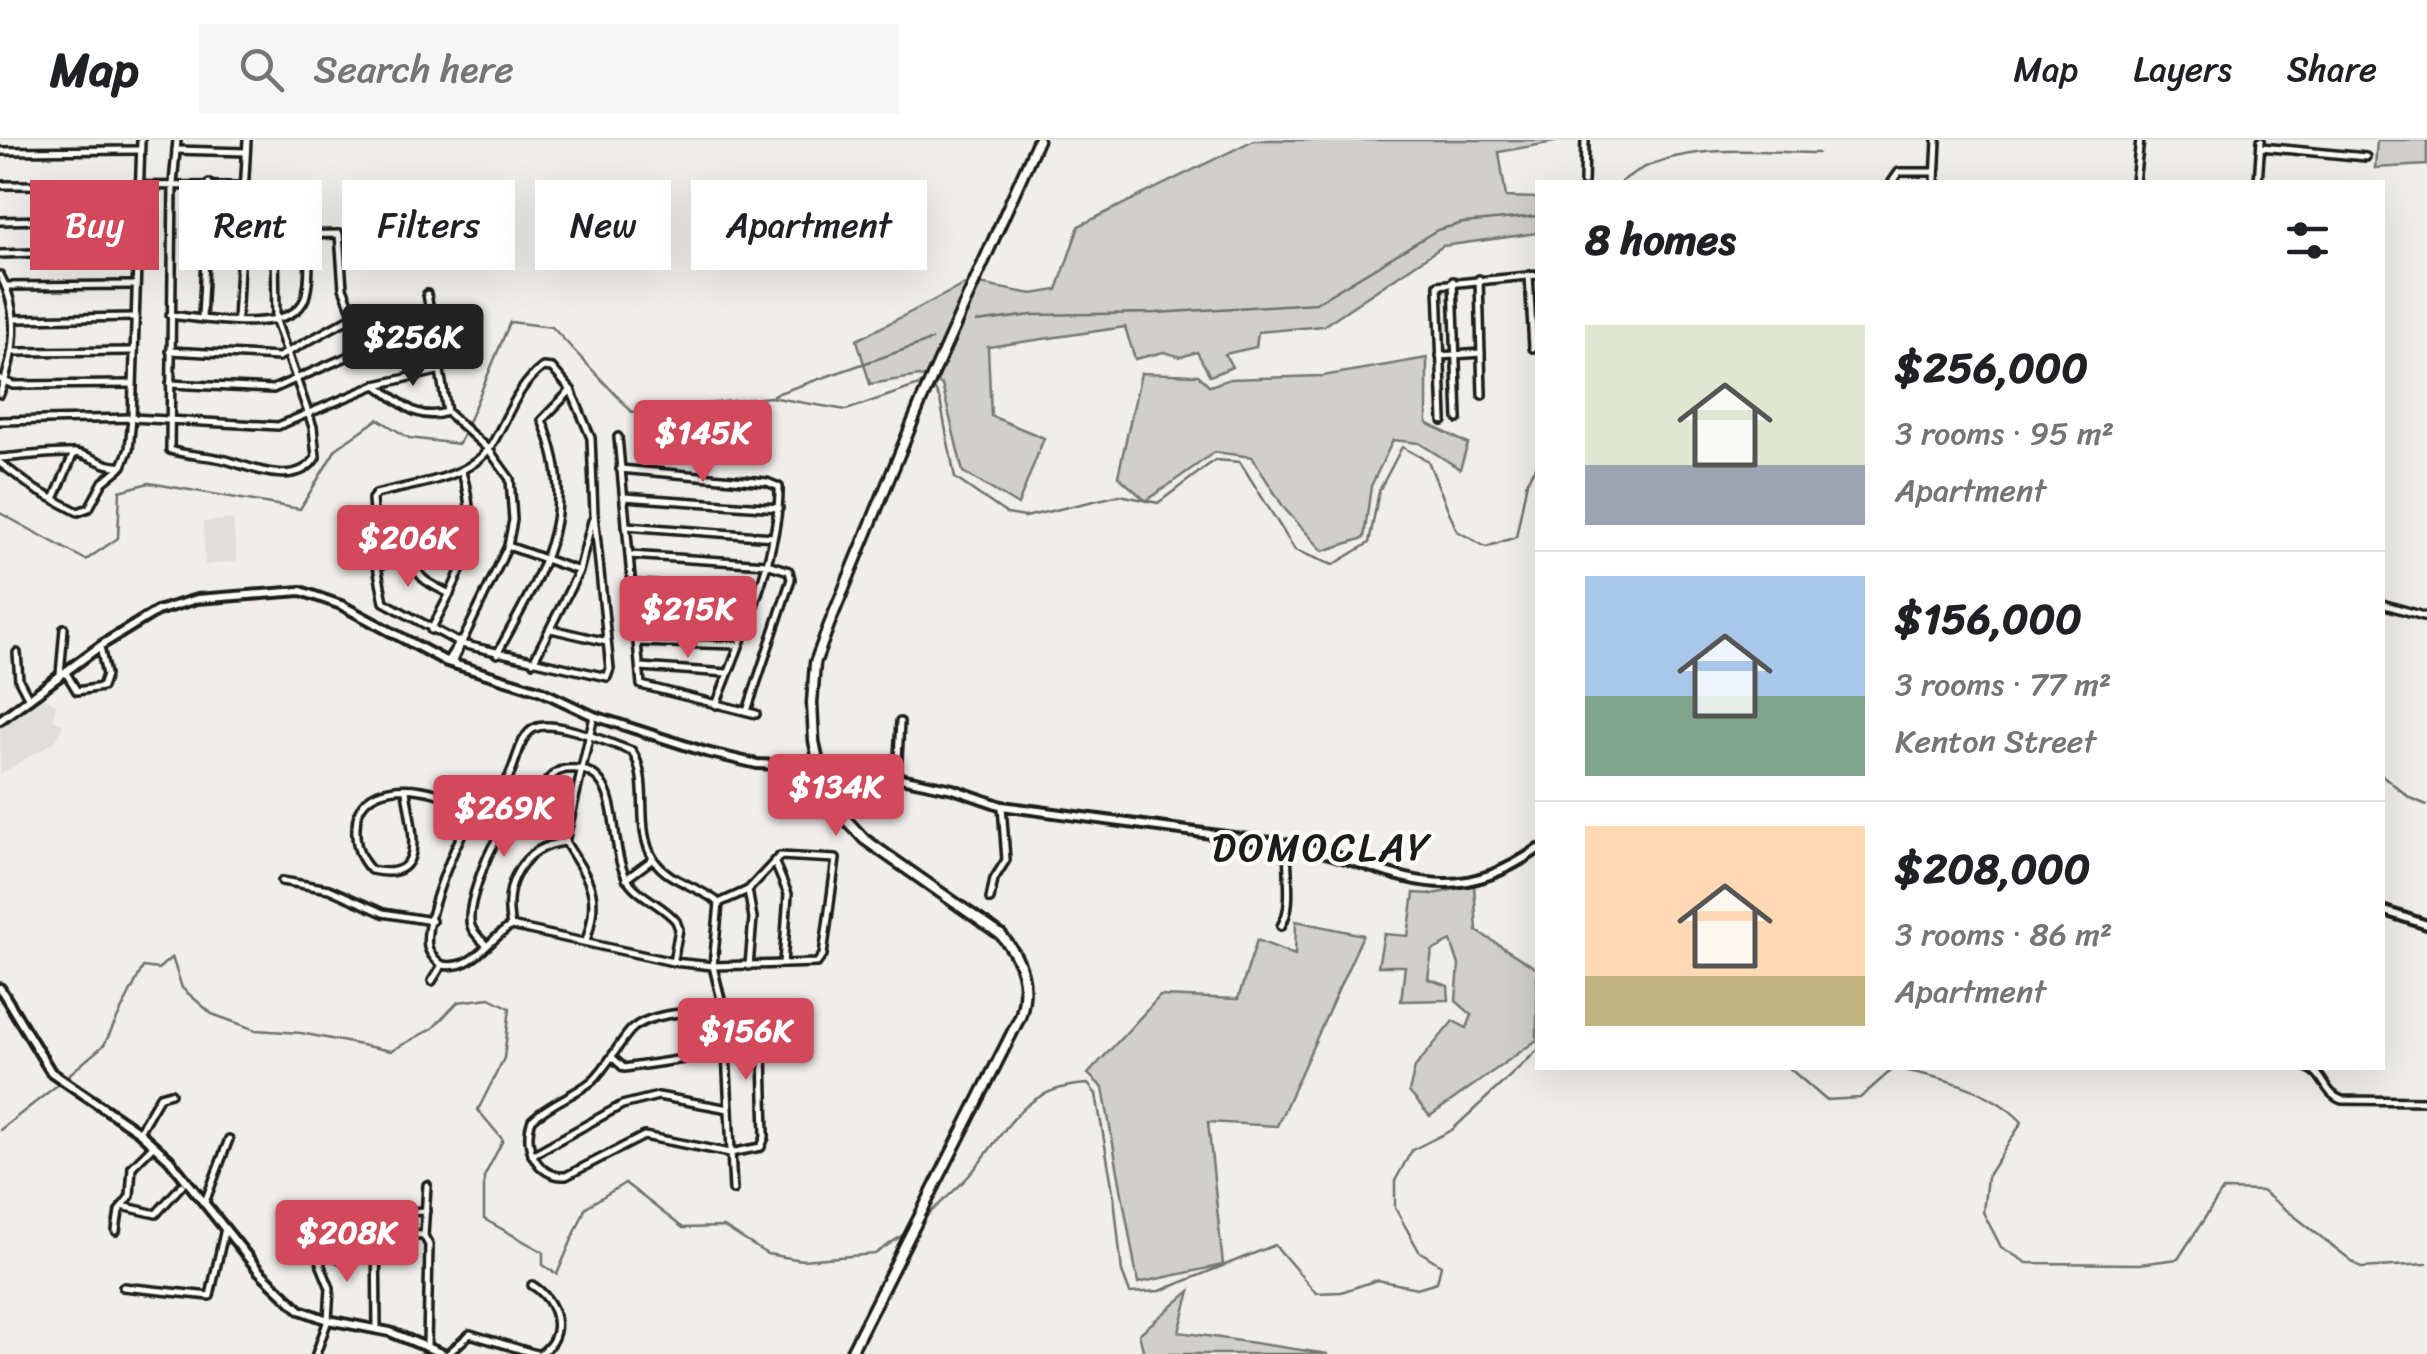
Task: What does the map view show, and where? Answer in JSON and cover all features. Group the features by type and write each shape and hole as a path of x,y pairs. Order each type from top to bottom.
{"main road":[{"path":"850,1354 1020,1017 1025,994 1020,963 1001,935 864,839 838,810 820,767 812,715 815,664 920,404 1038,140"}],"street":[{"path":"138,180 141,140"},
{"path":"177,140 168,444 174,452 226,460 261,472 284,473 301,470 316,457 308,414 276,321 275,270"},
{"path":"244,180 247,140"},
{"path":"1584,180 1585,140"},
{"path":"1935,180 1938,140"},
{"path":"2134,180 2140,140"},
{"path":"2258,180 2259,142 2366,157"},
{"path":"0,151 140,150"},
{"path":"176,150 246,152"},
{"path":"1893,180 1899,172 1935,172"},
{"path":"159,184 179,184"},
{"path":"0,185 30,185"},
{"path":"0,221 30,220"},
{"path":"322,234 335,233 341,238 343,288 367,348"},
{"path":"0,254 30,253"},
{"path":"0,461 54,498 84,512 102,482 122,466 130,449 136,270"},
{"path":"202,318 205,270"},
{"path":"237,320 239,270"},
{"path":"170,316 276,321 302,304 307,270"},
{"path":"0,274 14,319 14,352 0,394"},
{"path":"1529,275 1533,348"},
{"path":"1443,421 1438,284 1535,275"},
{"path":"1479,279 1482,396"},
{"path":"1452,281 1458,419"},
{"path":"6,286 136,285"},
{"path":"426,294 447,412 489,450 510,480 513,520 508,546 450,662"},
{"path":"170,351 279,357 354,316"},
{"path":"14,319 134,317"},
{"path":"170,384 273,389 367,348 431,338"},
{"path":"14,352 134,351"},
{"path":"1440,356 1481,352"},
{"path":"543,367 552,368 571,390 591,438 594,514 610,669 607,677 497,655 431,630 384,602 377,566 372,499 376,494 462,472 489,450 516,393 543,367"},
{"path":"0,421 132,418 278,426 376,385 437,372"},
{"path":"2,380 13,385 132,384"},
{"path":"376,385 430,418 447,412"},
{"path":"497,655 547,561 558,510 557,478 554,447 542,420 571,390"},
{"path":"618,436 642,685 756,714"},
{"path":"0,461 74,454 93,456 113,467 122,466"},
{"path":"54,498 74,454"},
{"path":"620,468 774,483 779,489 779,508 767,564 716,705"},
{"path":"431,630 471,540 473,512 462,472"},
{"path":"624,497 779,508"},
{"path":"374,527 473,512"},
{"path":"533,662 579,572 594,514"},
{"path":"626,526 774,537"},
{"path":"508,546 579,572"},
{"path":"377,566 412,552 463,559"},
{"path":"412,552 414,570 423,581 450,594"},
{"path":"629,555 767,564 787,569 791,579 747,712"},
{"path":"633,584 756,590"},
{"path":"0,720 100,646 177,603 280,590 321,596 450,662 540,690 594,716 740,760 853,768 1002,806 1288,844 1338,855 1408,881 1435,884 1500,869 1535,851"},
{"path":"2385,605 2427,617"},
{"path":"636,612 747,618"},
{"path":"64,628 63,676 77,690 102,687 106,674 100,646"},
{"path":"550,629 607,642"},
{"path":"638,642 738,645"},
{"path":"17,652 19,680 30,699"},
{"path":"640,667 728,673"},
{"path":"586,941 595,911 594,898 565,842 594,716"},
{"path":"897,777 900,722"},
{"path":"547,726 591,736 632,752 639,761 646,840 654,859 668,874 705,891 719,904 748,890 774,861 791,854 836,859 820,961 749,966 674,962 511,926 486,944 470,964 454,968 442,965 428,948 450,860 474,814 504,784 526,734 547,726"},
{"path":"486,944 474,932 470,919 481,872 498,836 530,808 552,775 565,769 582,770 596,773 606,784 618,858 626,879 676,921 674,962"},
{"path":"406,791 413,854 408,864 397,871 371,870 362,861 356,839 362,802 384,790 406,791 451,798 498,836"},
{"path":"990,899 994,880 1006,860 1002,806"},
{"path":"511,926 510,896 527,856 547,844 565,842"},
{"path":"1281,926 1289,913 1288,844"},
{"path":"626,879 654,859"},
{"path":"774,861 788,894 783,965"},
{"path":"282,881 330,889 383,913 432,920"},
{"path":"748,890 753,918 749,966"},
{"path":"719,904 713,966 724,1012 733,1190"},
{"path":"2385,911 2427,925"},
{"path":"432,981 442,965"},
{"path":"0,988 45,1066 154,1145 274,1288 300,1310 328,1320 377,1329 445,1354 470,1334 538,1354 551,1344 556,1317 546,1294 532,1285"},
{"path":"724,1012 765,1012 766,1137 761,1147 730,1153 644,1136 566,1176 545,1173 532,1155 532,1120 586,1086 613,1058 631,1028 662,1014 724,1012"},
{"path":"613,1058 616,1065 624,1068 684,1058 690,1050 690,1014"},
{"path":"2312,1070 2333,1097 2342,1100 2427,1101"},
{"path":"140,1132 160,1096 171,1093"},
{"path":"532,1155 622,1106 658,1096 729,1109"},
{"path":"205,1202 229,1139"},
{"path":"116,1231 122,1206 130,1196 135,1161 154,1145"},
{"path":"122,1206 156,1214 182,1185"},
{"path":"426,1347 427,1185"},
{"path":"424,1235 403,1234 401,1225 407,1212 426,1212"},
{"path":"359,1226 361,1216 376,1224 377,1329"},
{"path":"123,1287 210,1296 224,1228"},
{"path":"316,1354 328,1320 330,1285 320,1266 319,1236 332,1235"},
{"path":"320,1249 343,1260 352,1256"}],"shaded area":[{"path":"1254,140 1565,140 1499,152 1506,197 1535,198 1535,233 1443,246 1323,326 1258,332 1256,347 1225,354 1232,367 1210,376 1197,352 1181,357 1164,352 1135,359 1125,327 988,347 991,416 1044,438 1018,505 963,472 942,385 919,376 870,384 857,340 969,282 1032,294 1057,290 1079,226"},
{"path":"2377,140 2427,140 2427,165 2375,168"},
{"path":"1427,358 1427,423 1468,444 1460,469 1419,443 1393,440 1371,486 1364,538 1323,551 1284,508 1252,457 1215,452 1146,501 1118,476 1141,373 1198,375 1210,386 1230,379 1323,376"},
{"path":"233,519 237,561 205,565 203,522"},
{"path":"43,697 56,704 53,719 63,724 56,741 0,774 0,727"},
{"path":"1474,885 1477,931 1535,968 1535,1041 1430,1116 1409,1092 1415,1067 1453,1021 1467,1028 1472,1015 1456,1001 1459,965 1451,941 1432,951 1428,979 1448,986 1449,1000 1401,1001 1405,966 1378,966 1384,934 1408,936 1414,893 1433,894"},
{"path":"1296,921 1363,935 1277,1126 1208,1122 1223,1265 1138,1283 1103,1088 1088,1074 1160,996 1238,999 1257,940 1295,955"},
{"path":"1190,1291 1179,1332 1328,1354 1144,1354 1139,1334"}],"waterway":[{"path":"1624,180 1642,169 1689,154 1818,153"},
{"path":"976,322 1032,315 1156,313 1316,303 1437,230 1463,223 1535,216"},
{"path":"0,513 86,560 118,538 120,491 149,483 300,509 336,449 378,419 409,438 459,444 510,322 552,327 632,412 770,397 846,410 928,382"},
{"path":"773,395 932,340"},
{"path":"933,386 940,400 955,478 1007,514 1025,517 1120,495 1158,503 1215,460 1240,462 1295,550 1333,565 1369,543 1379,491 1402,447 1428,461 1457,531 1486,547 1516,537 1527,481 1535,467"},
{"path":"2385,777 2410,798 2427,805"},
{"path":"65,1078 104,1045 143,967 158,969 172,957 182,988 212,1014 256,1030 301,1033 391,1051 433,1028 458,1002 490,998 510,1008 504,1058 478,1110 503,1140 484,1177 484,1219 543,1252 543,1265 557,1274 586,1207 625,1183 683,1228 724,1227 767,1254 802,1260 875,1254 907,1232"},
{"path":"921,1221 967,1178 1009,1124 1033,1101 1066,1087 1088,1084 1096,1094 1122,1272 1130,1293 1160,1291 1275,1245 1316,1293 1341,1292 1377,1280 1417,1288 1437,1282 1441,1265 1419,1251 1395,1208 1395,1181 1412,1150 1452,1130 1535,1053"},
{"path":"1791,1070 1826,1100 1860,1098 1892,1070"},
{"path":"1904,1070 1979,1092 2022,1122 1987,1177 1983,1212 2001,1247 2027,1263 2139,1264 2178,1259 2223,1190 2262,1191 2361,1268 2427,1264"},
{"path":"0,1130 60,1083"}],"district":[{"name":"DOMOCLAY","path":"1322,847"}]}
